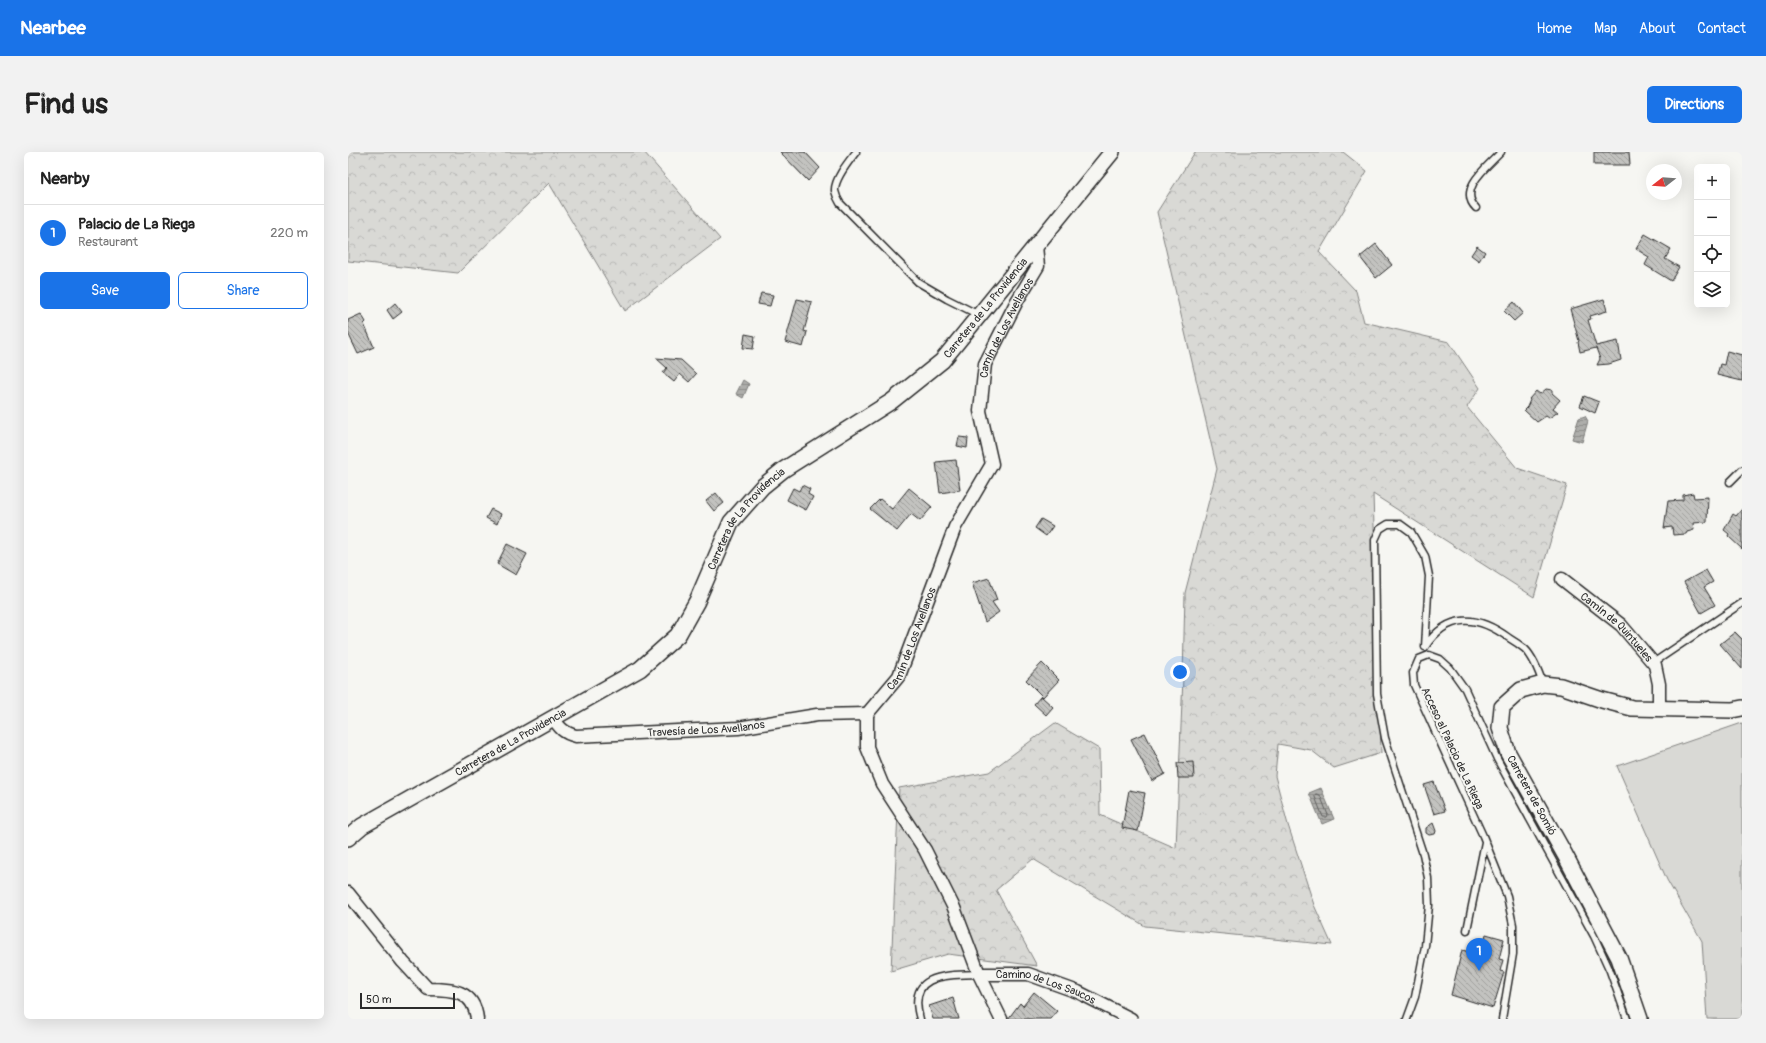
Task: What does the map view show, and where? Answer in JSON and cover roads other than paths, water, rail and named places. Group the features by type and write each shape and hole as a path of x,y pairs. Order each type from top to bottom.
{"street":[{"name":"Carretera de La Providencia","path":"348,838 362,826 640,669 678,635 697,601 731,522 762,487 783,470 892,401 918,382 942,361 981,315 1112,152"},
{"name":"Camín de Los Avellanos","path":"867,714 899,676 955,527 992,464 980,411 985,364 1017,301 1038,266 1036,246"},
{"name":"Camín de Quintueles","path":"1562,578 1621,625 1653,663 1659,684 1659,708"},
{"name":"Carretera de Somió","path":"1640,1019 1619,958 1565,855 1508,753 1500,728 1502,707 1522,690 1543,684 1561,686 1602,700 1632,708 1732,710 1742,708"},
{"name":"Travesía de Los Avellanos","path":"554,717 560,728 568,734 576,736 738,728 817,715 867,714"},
{"path":"867,714 867,747 882,784 925,850 954,908 979,974 1001,1019"},
{"path":"348,893 403,962 428,989 449,989 466,995 476,1011 477,1019"},
{"name":"Camino de Los Saucos","path":"979,974 1028,974 1078,992 1131,1019"}],"lane":[{"path":"856,152 846,164 837,182 835,190 840,203 918,282 947,299 981,315"},
{"path":"1476,208 1471,203 1468,196 1474,181 1501,152"},
{"path":"1730,482 1742,470"},
{"path":"1407,1019 1415,997 1425,946 1429,906 1428,878 1423,854 1385,738 1377,694 1375,540 1380,529 1388,524 1400,524 1411,532 1425,556 1429,576 1424,656 1429,655 1440,659 1450,668 1464,689 1497,759 1594,936 1610,971 1627,1019"},
{"path":"1653,663 1742,603"},
{"path":"1425,648 1432,636 1448,624 1471,620 1498,630 1525,649 1537,667 1543,684"},
{"name":"Acceso al Palacio de La Riega","path":"1424,656 1419,659 1413,673 1414,685 1494,860 1507,896 1513,925 1513,954 1502,1019"},
{"path":"1467,930 1485,842"},
{"path":"920,1019 916,1005 920,989 930,979 947,975 979,974"}],"water":[{"path":"743,380 749,384 743,398 736,394"},
{"path":"1585,416 1588,421 1582,442 1572,439 1579,418"},
{"path":"1321,788 1334,819 1322,824 1309,793"}],"place":[{"name":"Palacio de La Riega","path":"1479,971"}]}
